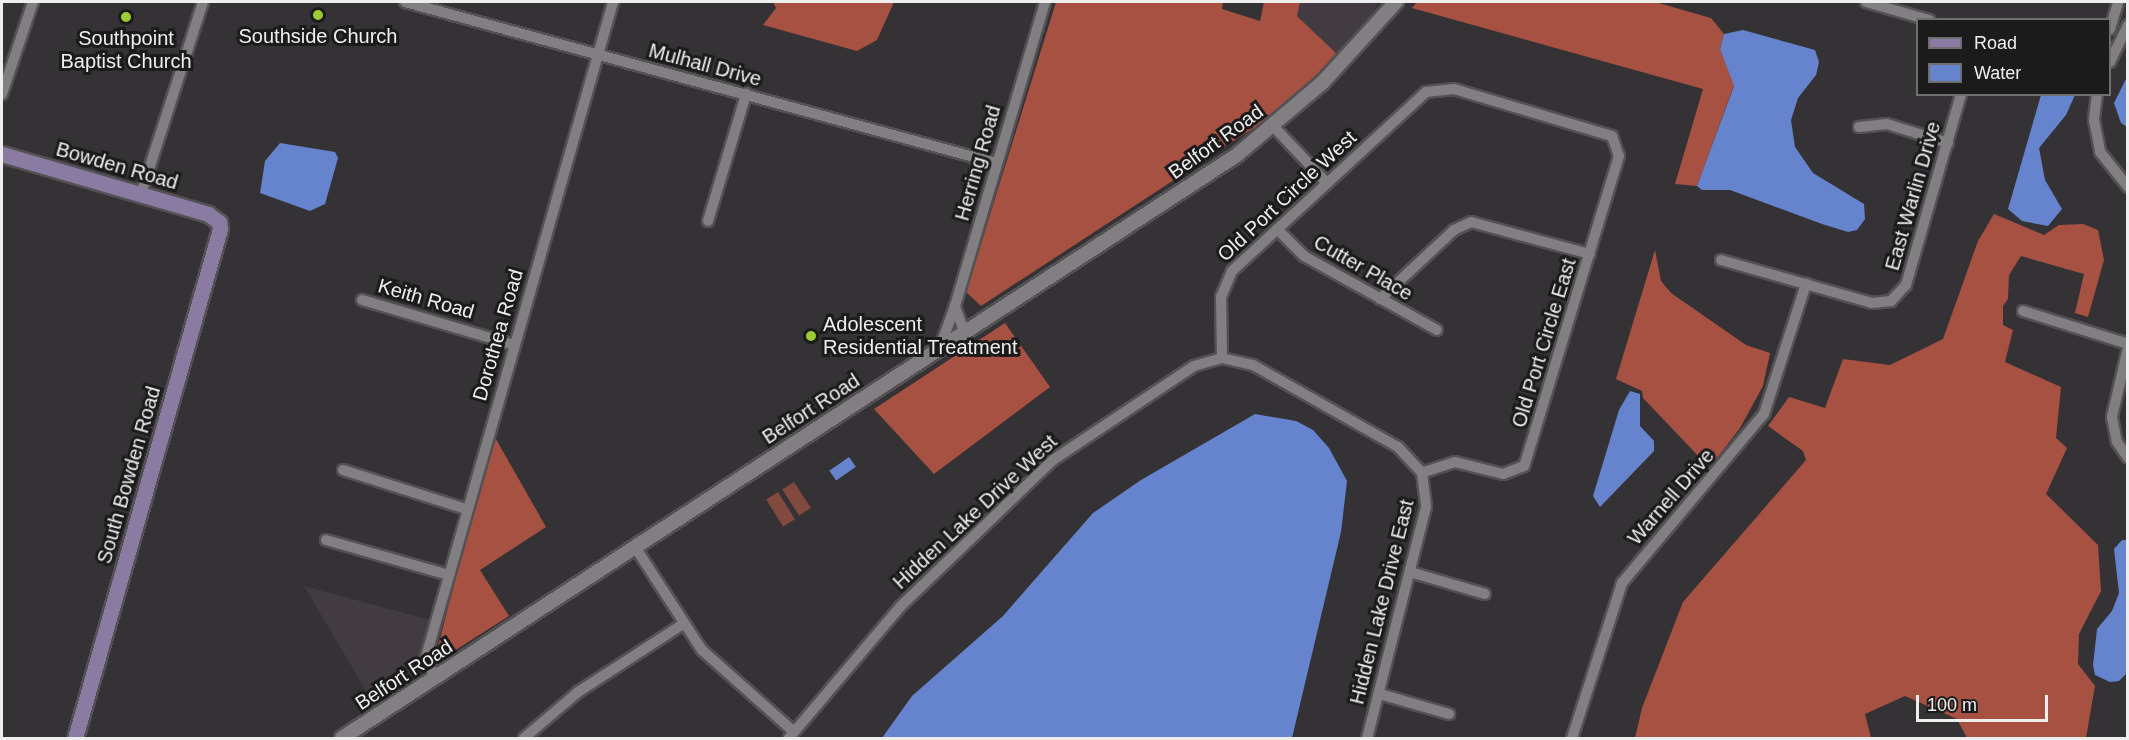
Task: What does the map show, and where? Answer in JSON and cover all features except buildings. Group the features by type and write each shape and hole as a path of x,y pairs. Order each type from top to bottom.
{"main road":[{"name":"Bowden Road","path":"2,154 208,214 219,222"},
{"name":"South Bowden Road","path":"75,738 219,238 219,222"}],"street":[{"path":"2,94 33,2"},
{"path":"141,194 203,2"},
{"name":"Mulhall Drive","path":"405,2 996,163"},
{"name":"Dorothea Road","path":"436,678 425,660 595,54 613,2"},
{"name":"Herring Road","path":"939,350 955,306 1045,2"},
{"name":"Belfort Road","path":"342,738 1237,155 1274,127 1322,83 1396,2"},
{"path":"1866,2 1922,18"},
{"path":"2111,23 2118,2"},
{"path":"2111,59 2122,41 2127,25"},
{"path":"2111,38 2122,41"},
{"name":"Old Port Circle East","path":"1422,473 1455,462 1503,474 1524,466 1619,156 1616,141 1604,132 1454,89 1435,89"},
{"name":"Old Port Circle West","path":"1222,358 1223,287 1232,271 1419,97 1435,89"},
{"path":"708,221 746,94"},
{"name":"East Warlin Drive","path":"1806,284 1872,303 1891,301 1906,285 1960,96"},
{"path":"2097,96 2094,120 2100,152 2127,187"},
{"path":"1859,127 1887,124 1948,143"},
{"path":"1274,127 1327,183"},
{"path":"1380,298 1454,230 1471,222 1590,254"},
{"name":"Cutter Place","path":"1277,229 1304,256 1437,330"},
{"path":"1721,260 1806,284"},
{"name":"Warnell Drive","path":"1572,738 1622,583 1764,414 1806,284"},
{"name":"Keith Road","path":"362,300 514,345"},
{"path":"955,306 965,334"},
{"path":"2023,311 2127,346 2112,417 2117,442 2127,458"},
{"path":"1222,358 1253,365 1398,447 1422,473"},
{"name":"Hidden Lake Drive West","path":"791,735 900,607 1053,460 1194,366 1222,358"},
{"path":"343,471 466,509"},
{"name":"Hidden Lake Drive East","path":"1367,738 1426,507 1422,473"},
{"path":"326,540 449,575"},
{"path":"635,548 683,624 714,664 791,735"},
{"path":"1410,572 1485,594"},
{"path":"524,738 578,692 683,624"},
{"path":"1380,693 1449,714"}],"shaded area":[{"path":"773,2 894,2 877,40 857,51 763,25 776,8"},
{"path":"1056,2 1223,2 1222,9 1260,21 1264,2 1300,2 1297,16 1338,55 1272,116 981,306 966,292"},
{"path":"1300,2 1377,3 1373,15 1338,55 1297,16"},
{"path":"1417,2 1655,2 1711,18 1724,34 1720,49 1734,85 1697,186 1675,184 1703,89 1412,8"},
{"path":"1994,214 2044,235 2059,225 2083,224 2098,230 2104,260 2088,317 2075,313 2084,274 2021,256 2009,275 2008,299 2003,306 2003,325 2013,330 2005,362 2061,387 2056,438 2067,448 2046,494 2098,545 2101,591 2079,634 2078,664 2095,686 2086,738 1967,738 1957,719 1905,696 1865,714 1871,738 1635,738 1642,708 1683,602 1806,460 1803,451 1768,426 1789,397 1825,408 1843,359 1890,365 1943,339 1978,241"},
{"path":"1655,250 1661,281 1671,293 1746,345 1770,353 1763,386 1740,428 1714,462 1703,461 1643,398 1642,391 1616,379"},
{"path":"1005,323 1050,387 934,474 874,409"},
{"path":"493,434 546,527 480,570 509,616 443,658 437,650"},
{"path":"794,482 811,508 799,516 782,490"},
{"path":"778,492 795,519 783,527 766,499"},
{"path":"304,586 430,620 409,684 375,706"}],"water":[{"path":"1743,30 1815,50 1819,62 1816,75 1798,98 1791,120 1795,147 1813,173 1864,204 1865,219 1857,230 1848,232 1822,224 1730,190 1702,190 1697,186 1734,86 1720,49 1724,34"},
{"path":"2127,77 2127,127 2121,123 2114,103"},
{"path":"2041,96 2075,96 2066,115 2039,148 2045,180 2062,209 2048,226 2022,221 2008,209"},
{"path":"280,143 335,152 338,158 325,204 310,211 260,193 265,161"},
{"path":"1630,391 1640,394 1640,426 1654,441 1654,451 1600,507 1593,496 1619,410"},
{"path":"1255,414 1296,421 1313,430 1329,448 1347,481 1341,532 1292,738 882,738 912,696 1003,616 1093,513 1141,480"},
{"path":"849,457 856,467 836,481 829,471"},
{"path":"2122,540 2127,540 2127,673 2119,681 2110,682 2095,675 2093,665 2097,629 2112,611 2119,593 2114,549"}],"place":[{"name":"Southside Church","path":"318,15"},
{"name":"Southpoint Baptist Church","path":"126,17"},
{"name":"Adolescent Residential Treatment","path":"811,336"}]}
